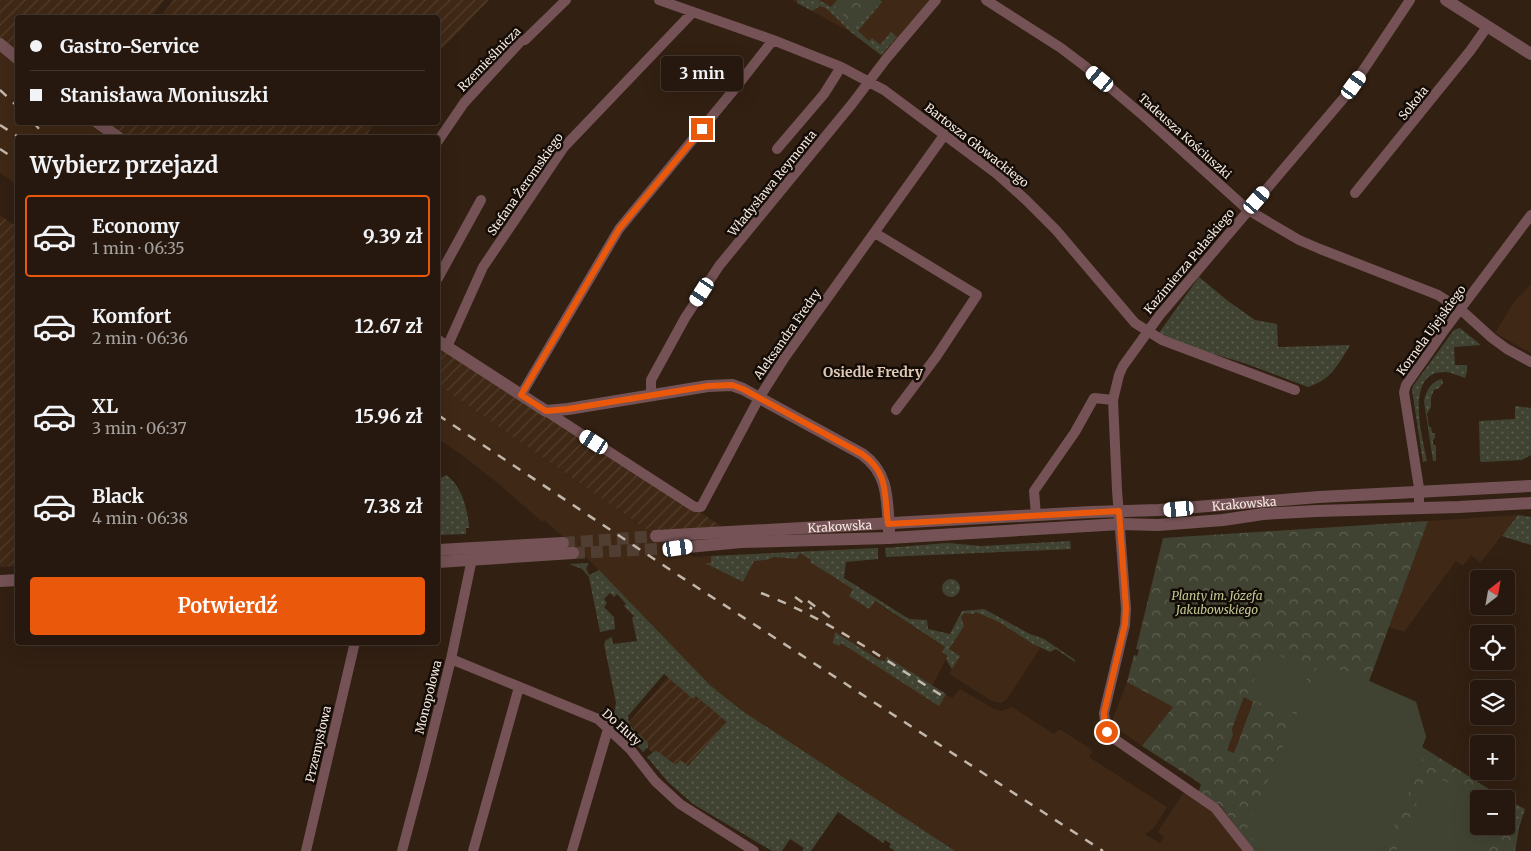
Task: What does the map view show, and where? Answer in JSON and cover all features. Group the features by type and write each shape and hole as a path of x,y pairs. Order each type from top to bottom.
{"street":[{"name":"Rzemieślnicza","path":"440,138 464,103 521,41 525,40 566,0"},
{"name":"Bartosza Głowackiego","path":"659,0 773,40 841,67 893,96 997,174 1026,200 1056,230 1135,323 1168,342 1295,390"},
{"name":"Władysława Reymonta","path":"651,395 651,380 685,318 719,266 936,0"},
{"name":"Tadeusza Kościuszki","path":"986,0 1062,48 1086,67 1248,210 1300,240 1348,261 1438,295 1460,309 1507,350 1531,362"},
{"name":"Kazimierza Pułaskiego","path":"1249,851 1219,812 1110,735 1104,723 1106,700 1126,617 1113,400 1123,366 1147,331 1348,93 1410,0"},
{"path":"1446,0 1531,54"},
{"name":"Stefana Żeromskiego","path":"442,344 483,267 564,147 693,12"},
{"name":"Sokoła","path":"1355,193 1470,51 1487,27"},
{"path":"521,395 619,229 773,40"},
{"path":"0,44 15,56"},
{"path":"777,148 824,94 841,67"},
{"path":"101,125 116,135"},
{"name":"Aleksandra Fredry","path":"546,411 690,504 698,507 702,505 759,398 785,357 945,134"},
{"path":"440,274 481,200"},
{"name":"Kornela Ujejskiego","path":"1419,507 1419,492 1404,392 1406,384 1531,215"},
{"path":"875,233 977,296 936,357 896,410"},
{"path":"442,344 546,411 708,386 732,385 862,454 874,463 885,485 889,538"},
{"path":"1036,515 1034,491 1075,432 1094,398 1113,400"},
{"name":"Krakowska","path":"678,548 741,542 889,538 1120,518 1159,510 1319,497 1531,486"},
{"name":"Krakowska","path":"656,536 1036,515 1120,518 1158,525 1223,520 1263,514 1531,503"},
{"path":"440,562 473,554 563,543"},
{"path":"440,550 473,554 573,553"},
{"name":"Monopolowa","path":"402,851 424,768 473,554"},
{"path":"0,582 15,580"},
{"name":"Przemysłowa","path":"306,851 354,645"},
{"name":"Do Huty","path":"450,659 584,712 598,720 630,748 655,781 680,804 754,851"},
{"path":"473,851 519,687"},
{"path":"572,851 608,729"}],"shaded area":[{"path":"0,0 164,0 153,15 15,15 15,51 0,38"},
{"path":"174,0 489,0 440,51 440,15 162,15"},
{"path":"792,0 936,0 886,59 852,33"},
{"path":"0,45 15,57 15,125 98,125 110,135 15,135 15,184 0,173"},
{"path":"108,125 373,125 367,135 125,135"},
{"path":"0,215 15,226 15,566 0,567"},
{"path":"1531,284 1531,353 1495,333 1514,302"},
{"path":"440,345 555,416 730,532 656,536 440,386"},
{"path":"440,386 656,536 695,557 711,556 711,563 706,563 743,582 754,561 775,557 796,559 800,553 946,648 964,613 982,609 1041,647 1007,699 1001,703 992,701 949,674 952,669 946,659 932,686 952,698 960,689 996,710 1002,711 1012,707 1054,734 1061,730 1091,749 1092,752 1089,757 1167,807 1154,828 1145,834 1160,843 1164,837 1159,833 1159,830 1182,795 1187,792 1206,804 1242,851 955,851 741,710 710,685 589,560 544,520 542,522 462,455 440,440"},
{"path":"1518,515 1480,563 1471,555 1463,566 1456,561 1404,632 1389,627 1428,521"},
{"path":"670,675 729,722 675,784 629,722"},
{"path":"1127,682 1173,707 1142,746 1116,728 1113,723 1113,718"},
{"path":"1244,697 1253,701 1234,753 1227,750"}],"green space":[{"path":"797,0 819,0 831,7 837,0 880,0 882,2 858,31 869,41 872,38 880,45 891,32 897,37 881,55 852,33 826,8 820,6 812,11 797,3"},
{"path":"840,0 872,0 876,4 855,26 834,7"},
{"path":"1199,277 1255,320 1277,324 1278,347 1350,345 1333,372 1323,380 1308,387 1244,363 1156,337"},
{"path":"1460,328 1481,345 1454,347 1455,365 1467,365 1465,378 1446,372 1433,374 1424,382 1420,393 1419,408 1422,438 1427,461 1423,462 1412,390 1413,386 1454,330"},
{"path":"1442,379 1443,383 1434,390 1431,397 1431,407 1427,414 1429,427 1431,427 1432,433 1435,433 1433,444 1436,446 1436,461 1433,461 1424,401 1430,387"},
{"path":"1515,406 1531,408 1531,455 1522,460 1480,461 1479,421 1515,419"},
{"path":"446,475 452,479 460,492 469,528 466,528 466,534 440,535 441,478"},
{"path":"1518,515 1531,517 1531,545 1502,536"},
{"name":"Planty im. Józefa Jakubowskiego","path":"1428,521 1369,681 1416,702 1426,737 1422,747 1470,777 1470,780 1475,780 1491,790 1470,790 1470,835 1515,835 1515,826 1519,828 1515,851 1254,851 1220,805 1198,793 1201,785 1198,782 1142,746 1173,707 1127,682 1134,655 1137,656 1139,650 1136,649 1163,538","holes":["1244,697 1253,702 1234,753 1227,750 1233,735 1232,729"]},
{"path":"1070,541 1071,549 886,557 885,548 948,543 981,546"},
{"path":"878,548 878,559 846,562 844,578 909,619 927,620 928,629 950,634 962,611 984,609 1030,634 1044,639 1075,660 1075,662 1056,649 1050,652 1033,644 999,622 976,612 973,614 964,613 961,618 964,626 949,649 960,656 952,669 946,659 948,656 942,652 945,647 875,601 869,609 849,596 853,589 810,562 811,560 800,553 796,559 775,557 754,561 743,582 705,563 711,563 711,556"},
{"path":"589,563 586,568 589,575 599,570 710,685 741,710 955,851 895,851 889,847 891,844 885,840 883,843 838,812 811,851 802,851 804,848 790,839 782,851 772,851 693,804 668,782 647,757 657,751 674,764 677,764 680,760 688,766 727,722 696,696 693,699 664,674 628,716 632,728 648,743 648,747 643,752 613,719 616,703 604,644 606,640 612,637 613,644 637,641 632,618 634,616 624,606 626,604 617,594 614,597 610,593 604,599 607,603 604,607 614,617 615,629 600,632 589,577 582,569 569,564"},
{"path":"951,579 957,582 960,588 957,594 951,597 945,594 942,588 945,582"},
{"path":"835,632 879,660 885,661 887,657 946,694 939,706 841,643 839,646 833,643"},
{"path":"1267,650 1311,670 1291,716 1246,697"},
{"path":"1319,662 1416,702 1426,737 1422,747 1422,762 1383,851 1260,851 1247,829"},
{"path":"1429,774 1470,792 1470,835 1488,835 1482,851 1396,851"},
{"path":"1515,804 1525,809 1518,831 1515,851 1482,851 1497,835 1515,835"}],"tunnel":[{"path":"563,543 656,536"},
{"path":"573,553 678,548"}],"railway":[{"path":"0,90 15,104"},
{"path":"0,125 15,135"},
{"path":"36,125 44,135"},
{"path":"0,149 15,159"},
{"path":"440,416 675,573 1103,851"},
{"path":"761,593 808,614 831,627 941,695"},
{"path":"795,597 812,609"},
{"path":"808,601 836,622"}],"district":[{"name":"Osiedle Fredry","path":"873,372"}],"route":[{"path":"702,129 619,229 521,395 546,411 708,386 732,385 743,389 862,454 874,463 885,485 888,524 1119,511 1126,608 1125,624 1104,713 1104,723 1107,732"}]}
